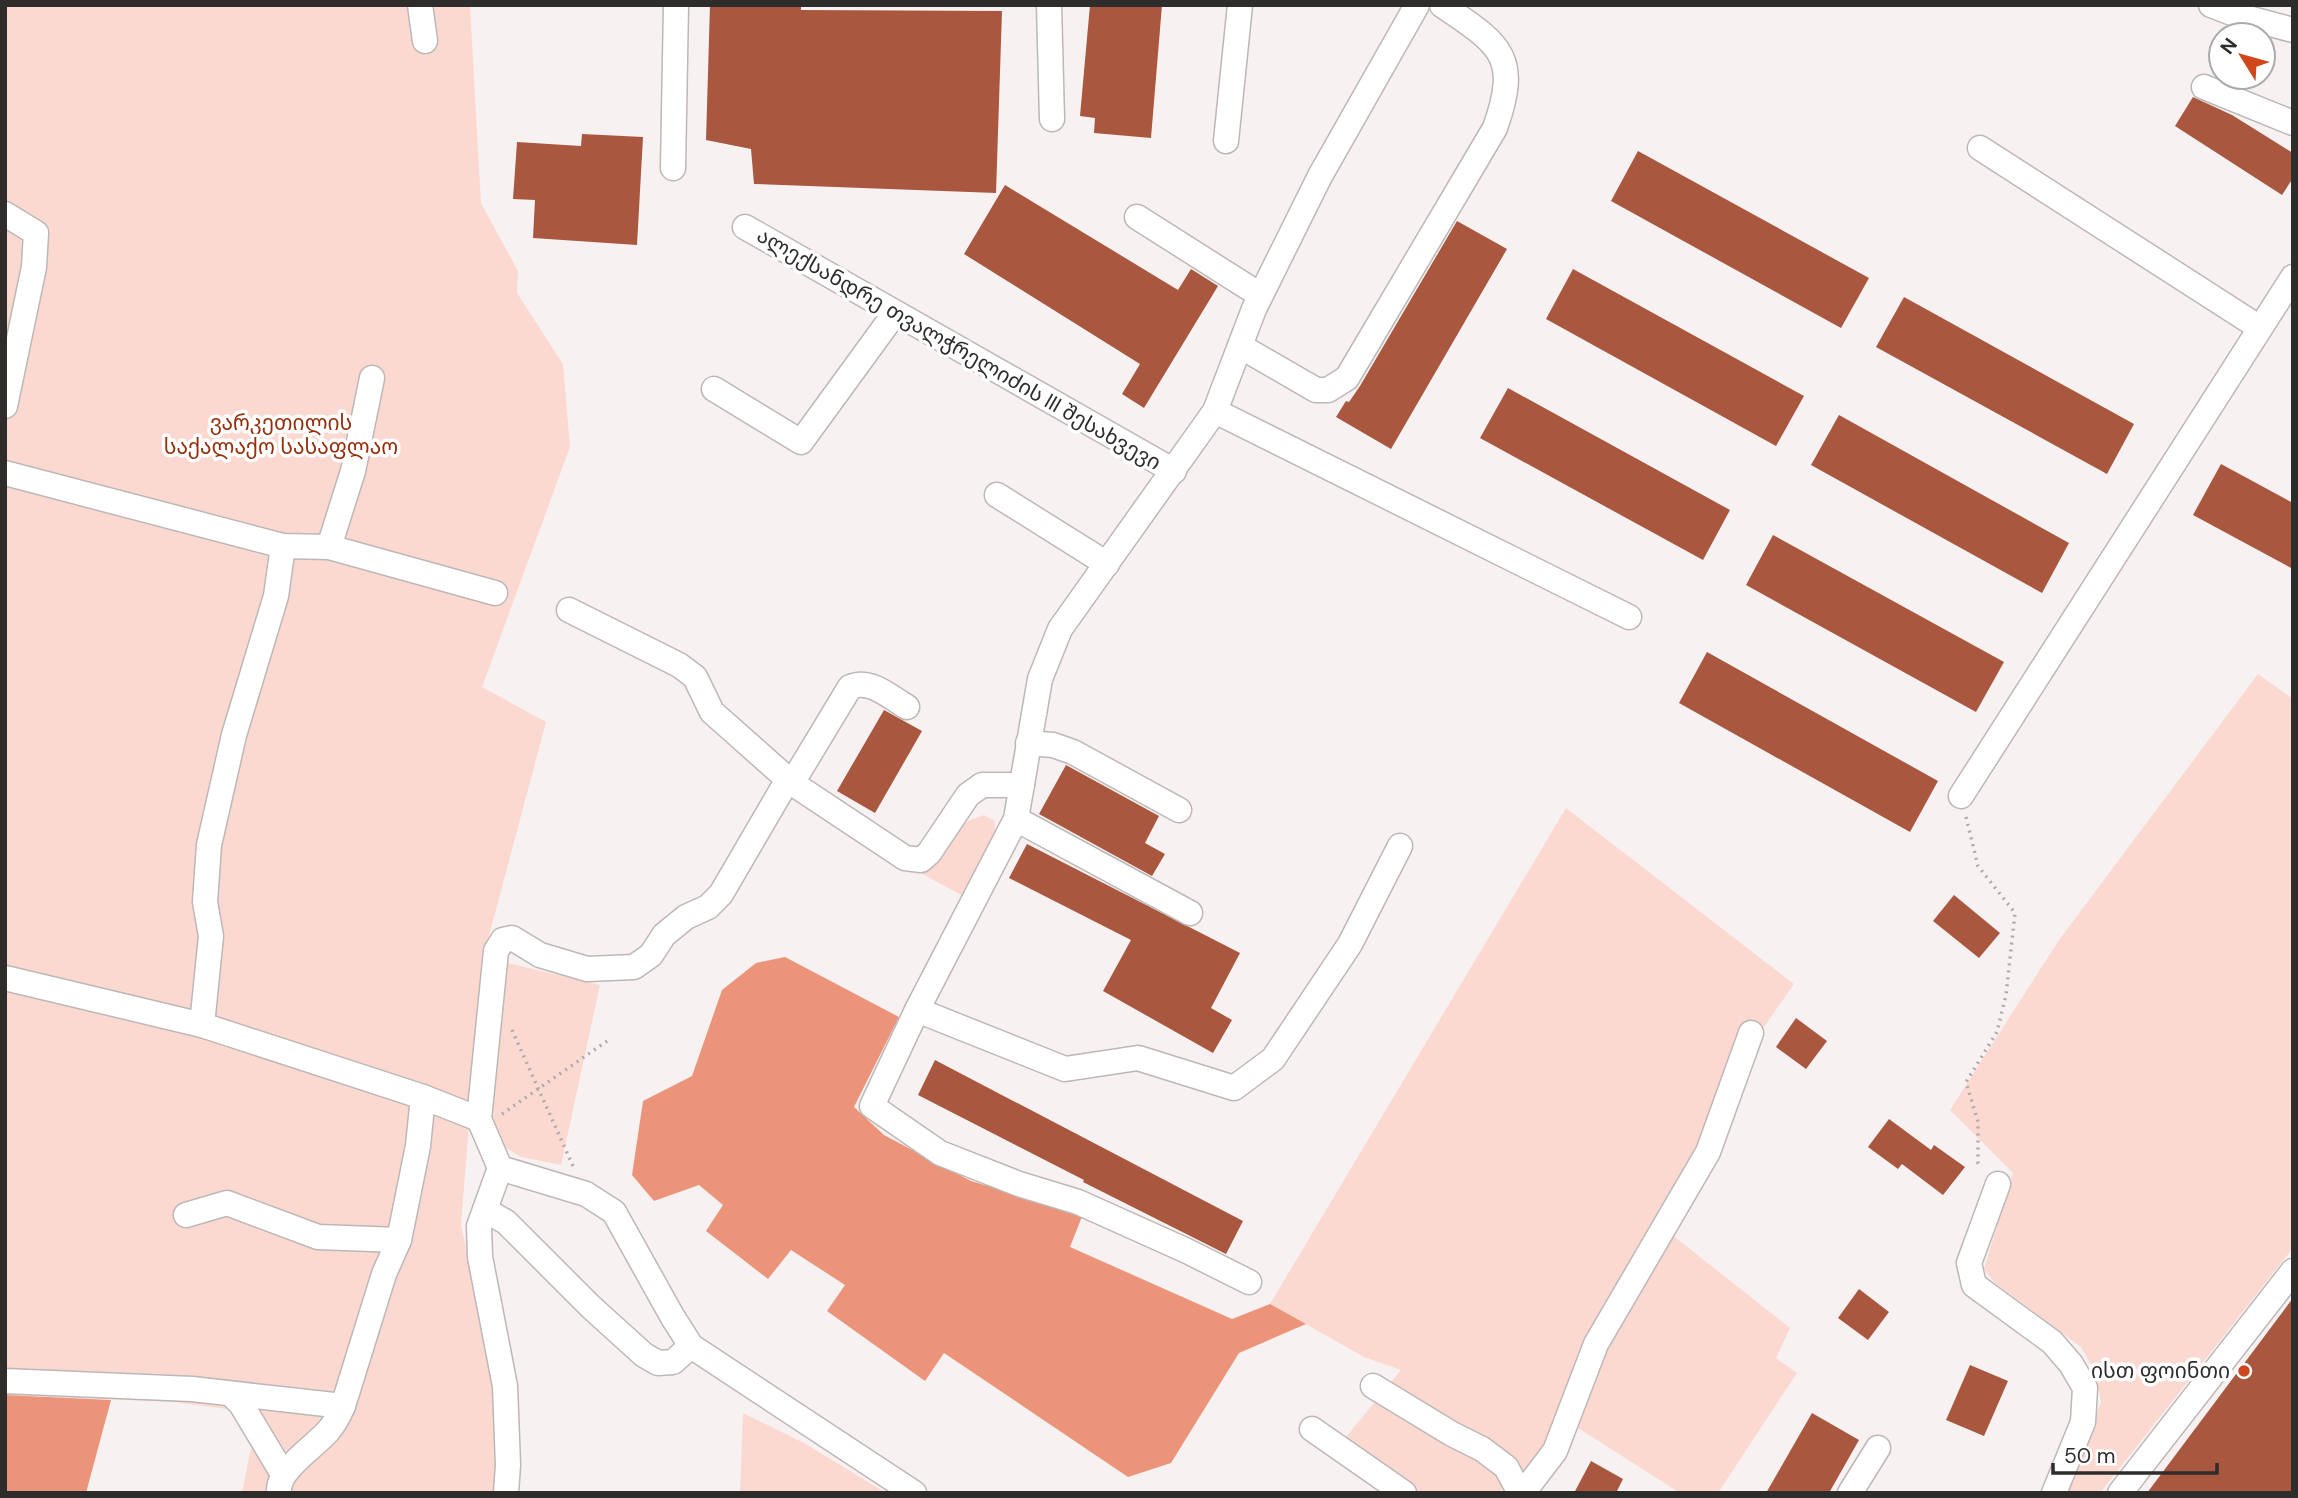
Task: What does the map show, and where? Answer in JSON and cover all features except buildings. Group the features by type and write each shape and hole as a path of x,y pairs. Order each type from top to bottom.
{"street":[{"path":"420,5 425,41"},
{"path":"673,168 676,5"},
{"path":"1049,5 1052,119"},
{"path":"1226,141 1240,5"},
{"name":"ალექსანდრე თვალჭრელიძის III შესახვევი","path":"1249,1282 1078,1202 1019,1184 940,1153 872,1106 917,1010 1016,819 1040,679 1060,629 1214,411 1260,295 1320,176 1417,5"},
{"path":"1240,346 1316,390 1328,390 1347,378 1495,128 1505,99 1505,73 1501,52 1487,36 1442,5"},
{"path":"2211,5 2293,30"},
{"path":"2204,87 2293,123"},
{"path":"1980,148 2260,328"},
{"path":"5,214 36,233 34,267 5,406"},
{"path":"1137,218 1260,295"},
{"name":"ალექსანდრე თვალჭრელიძის III შესახვევი","path":"745,227 1174,471"},
{"path":"1961,796 2293,276"},
{"path":"714,389 801,442 895,313"},
{"path":"329,547 353,471 372,378"},
{"path":"1214,411 1629,617"},
{"path":"5,473 283,546 329,547 495,593"},
{"path":"997,495 1107,564"},
{"path":"202,1025 211,936 205,902 209,845 234,735 276,596 283,546"},
{"path":"569,610 680,664 695,677 712,712 792,783 905,858 920,860 929,853 968,795 982,785 1022,785"},
{"path":"506,1493 508,1465 505,1385 481,1257 479,1226 500,1168 481,1123 496,951 503,940 512,938 540,955 587,970 634,967 651,955 664,935 686,917 708,908 721,894 779,792 792,783 850,687 858,683 866,684 907,708"},
{"path":"1028,743 1053,745 1073,752 1179,810"},
{"path":"1016,819 1190,913"},
{"path":"917,1010 1065,1069 1138,1058 1234,1088 1273,1059 1350,944 1400,846"},
{"path":"5,978 202,1025 423,1097 481,1123"},
{"path":"1373,1387 1482,1449 1506,1467 1522,1493 1555,1451 1596,1345 1708,1152 1751,1033"},
{"path":"231,1394 241,1404 281,1484 328,1431 343,1406 384,1274 399,1240 418,1146 423,1097"},
{"path":"500,1168 586,1194 614,1212 691,1346 914,1493"},
{"path":"1998,1184 1969,1263 1974,1285 2052,1342 2071,1364 2085,1388 2083,1422 2054,1493"},
{"path":"186,1215 226,1203 318,1237 399,1240"},
{"path":"485,1210 506,1222 591,1307 644,1355 658,1363 673,1362 691,1346"},
{"path":"2120,1493 2293,1271"},
{"path":"5,1381 192,1389 343,1406"},
{"path":"1312,1429 1404,1493"},
{"path":"1850,1493 1878,1448"}],"path":[{"path":"1961,796 1978,866 2015,914 2006,995 1997,1032 1966,1082 1978,1122 1978,1163 1998,1184"},
{"path":"510,1026 586,1194"},
{"path":"481,1123 607,1041"}],"green space":[{"name":"ვარკეთილის საქალაქო სასაფლაო","path":"5,5 470,5 481,203 518,271 517,293 563,364 570,447 482,687 546,722 482,962 461,1225 495,1382 497,1493 242,1493 258,1413 173,1402 5,1395"},
{"path":"2258,674 2293,699 2293,1248 2100,1493 2065,1493 2101,1402 2095,1372 2081,1347 1995,1283 1984,1269 2013,1173 1950,1110 2059,940"},
{"path":"1566,808 1794,984 1764,1027 1748,1020 1698,1150 1534,1463 1498,1493 1416,1493 1345,1438 1401,1370 1364,1357 1270,1304"},
{"path":"984,815 995,821 995,837 963,896 915,870 968,821"},
{"path":"508,963 600,985 561,1165 521,1157 506,1148 489,1119"},
{"path":"1671,1234 1790,1328 1776,1358 1797,1373 1718,1493 1680,1493 1575,1426 1601,1352"},
{"path":"743,1413 806,1444 886,1493 740,1493"}],"shaded area":[{"path":"785,957 899,1017 854,1107 884,1135 971,1181 1083,1214 1070,1247 1232,1319 1270,1304 1306,1324 1239,1353 1171,1463 1128,1477 944,1353 925,1381 827,1311 845,1285 791,1250 768,1279 706,1231 723,1205 699,1185 654,1201 632,1175 643,1101 692,1076 722,990 756,963"},
{"path":"5,1395 111,1400 86,1493 5,1493"}],"place":[{"name":"ისთ ფოინთი","path":"2244,1371"}]}
